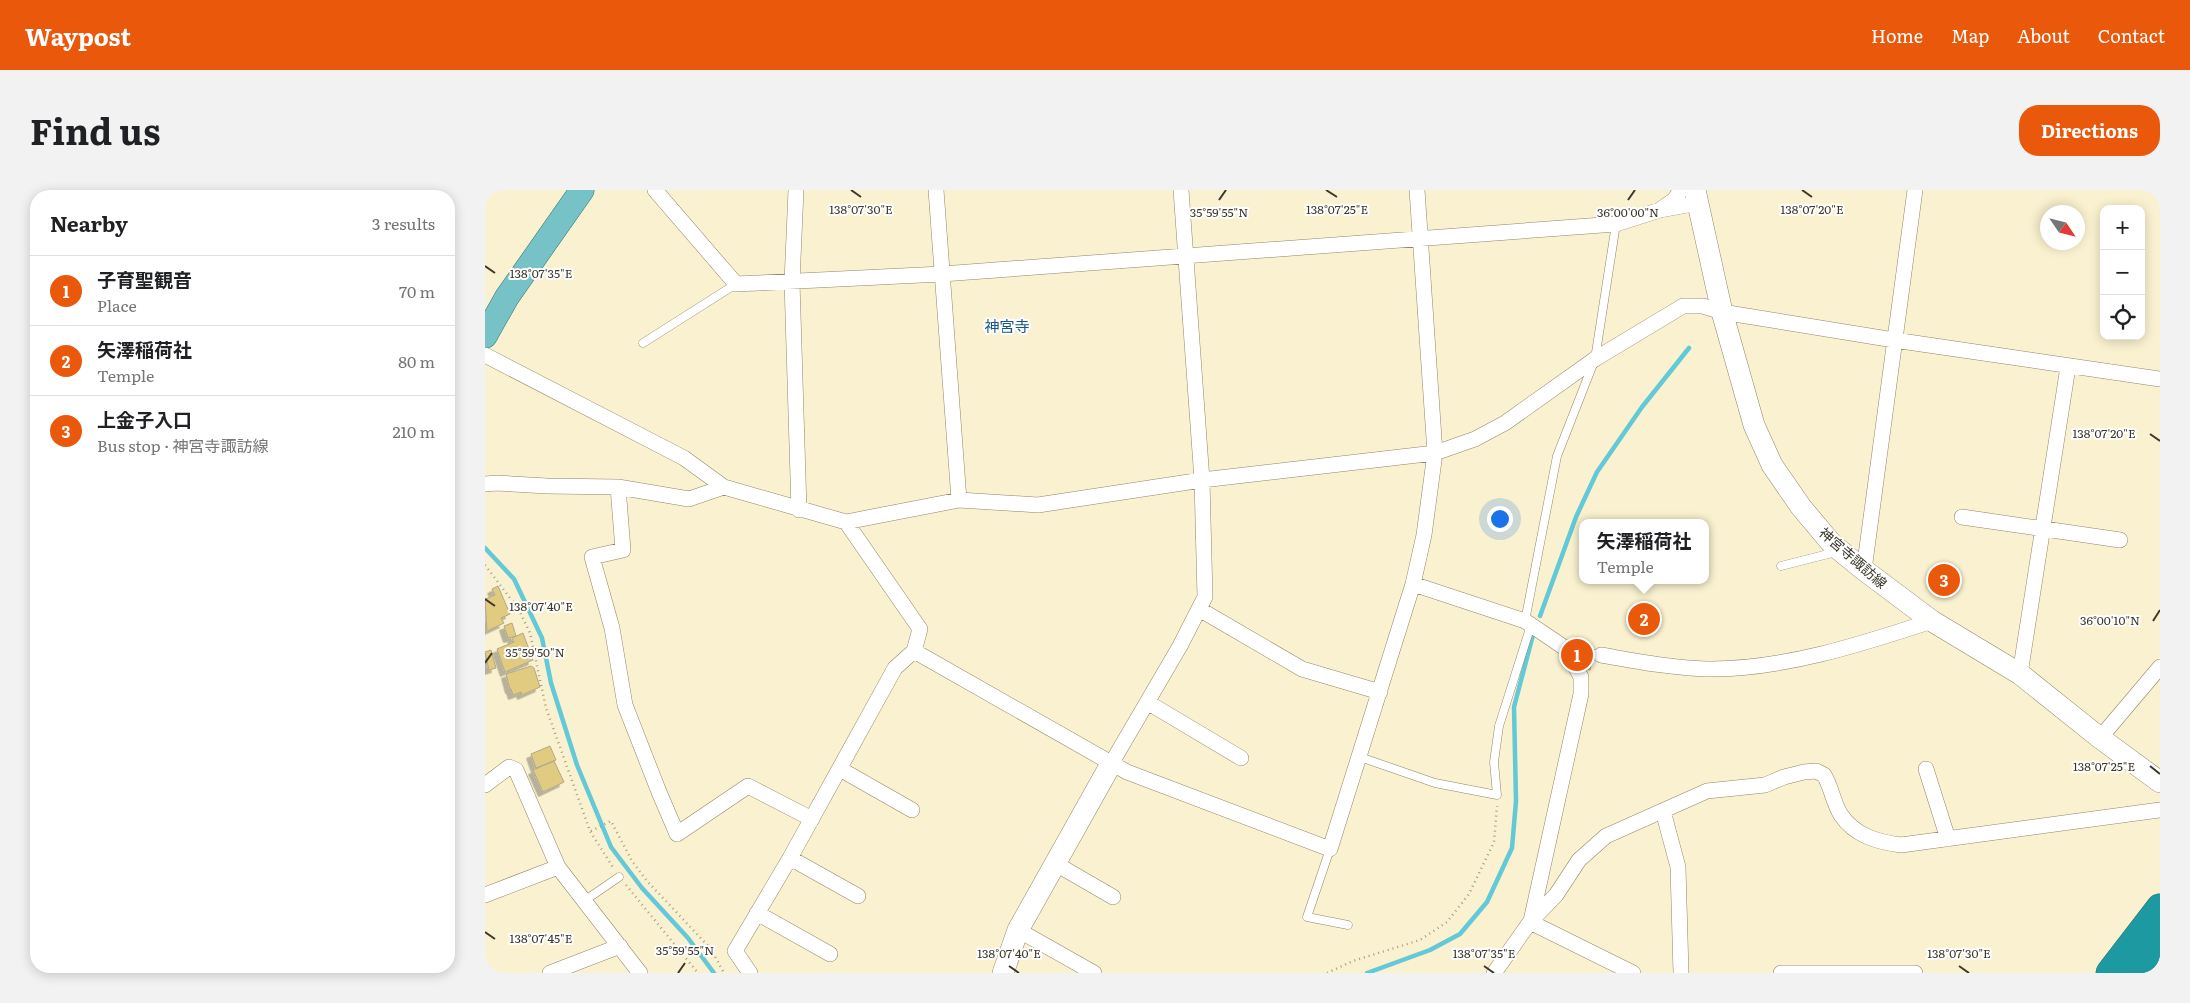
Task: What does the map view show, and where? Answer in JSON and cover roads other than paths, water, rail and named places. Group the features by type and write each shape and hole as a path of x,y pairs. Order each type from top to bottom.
{"highway":[{"path":"2110,973 2160,908"},
{"path":"2136,973 2160,942"}],"main road":[{"path":"485,336 507,298 582,190"},
{"name":"神宮寺諏訪線","path":"1697,196 1722,312 1754,425 1772,466 1818,528 1864,570 1933,620 2020,674 2100,738 2160,782"},
{"path":"1003,973 1018,930 1111,764"}],"street":[{"path":"655,190 736,284 942,274 1185,254 1617,224 1697,196"},
{"path":"796,190 792,282 799,510"},
{"path":"936,190 959,500"},
{"path":"1111,764 1205,597 1202,480 1181,190"},
{"path":"914,651 1111,764 1330,849 1413,584 1424,535 1435,453 1417,190"},
{"path":"1660,210 1674,200 1681,190"},
{"path":"1864,570 1915,190"},
{"path":"485,354 684,458 724,487 799,510 847,522 959,500 1038,505 1202,480 1435,453 1475,439 1505,424 1595,359 1683,306 1703,306 1722,312 1894,340 2067,367 2160,379"},
{"path":"2020,674 2067,367"},
{"path":"485,484 618,487 689,499 724,487"},
{"path":"618,487 623,550 592,557 612,628 625,705 677,834 748,786 811,819"},
{"path":"1962,517 2120,540"},
{"path":"750,973 735,951 790,858 895,668 914,651 920,629 847,522"},
{"path":"1413,584 1528,623 1565,648 1581,677 1581,694 1530,922"},
{"path":"1199,609 1302,669 1380,692"},
{"path":"1601,655 1664,666 1708,669 1750,666 1796,660 1933,620"},
{"path":"2100,738 2160,667"},
{"path":"1147,702 1241,758"},
{"path":"485,785 509,767 516,770 558,867 639,973"},
{"path":"840,769 912,810"},
{"path":"1926,769 1948,839"},
{"path":"1495,973 1530,922 1556,895 1579,860 1606,836 1707,791 1765,785 1784,776 1816,771 1824,776 1830,784 1841,814 1858,831 1877,842 1901,845 2160,810"},
{"path":"1663,812 1678,867 1681,973"},
{"path":"790,858 858,896"},
{"path":"1056,864 1113,897"},
{"path":"485,895 558,867"},
{"path":"757,912 830,954"},
{"path":"1530,922 1633,973"},
{"path":"1018,930 1094,973"},
{"path":"550,973 619,946"},
{"path":"1781,973 1915,973"}],"lane":[{"path":"1360,757 1435,783 1497,795 1494,762 1499,726 1528,623 1557,456 1595,359 1617,224"},
{"path":"643,343 736,284"},
{"path":"1781,566 1840,550"},
{"path":"1565,648 1601,655"},
{"path":"1330,849 1307,917 1348,925"},
{"path":"583,902 619,877"}],"waterway":[{"path":"1540,616 1576,517 1597,472 1642,407 1689,348"},
{"path":"485,548 514,579 542,638 551,683 577,765 611,847 642,888 688,938 714,973"},
{"path":"1367,973 1430,950 1460,934 1487,902 1512,848 1516,801 1514,707 1533,635"}],"place":[{"name":"上金子入口","path":"1944,580"},
{"name":"矢澤稲荷社","path":"1644,619"},
{"name":"子育聖観音","path":"1577,655"}],"district":[{"name":"神宮寺","path":"1007,327"}]}
